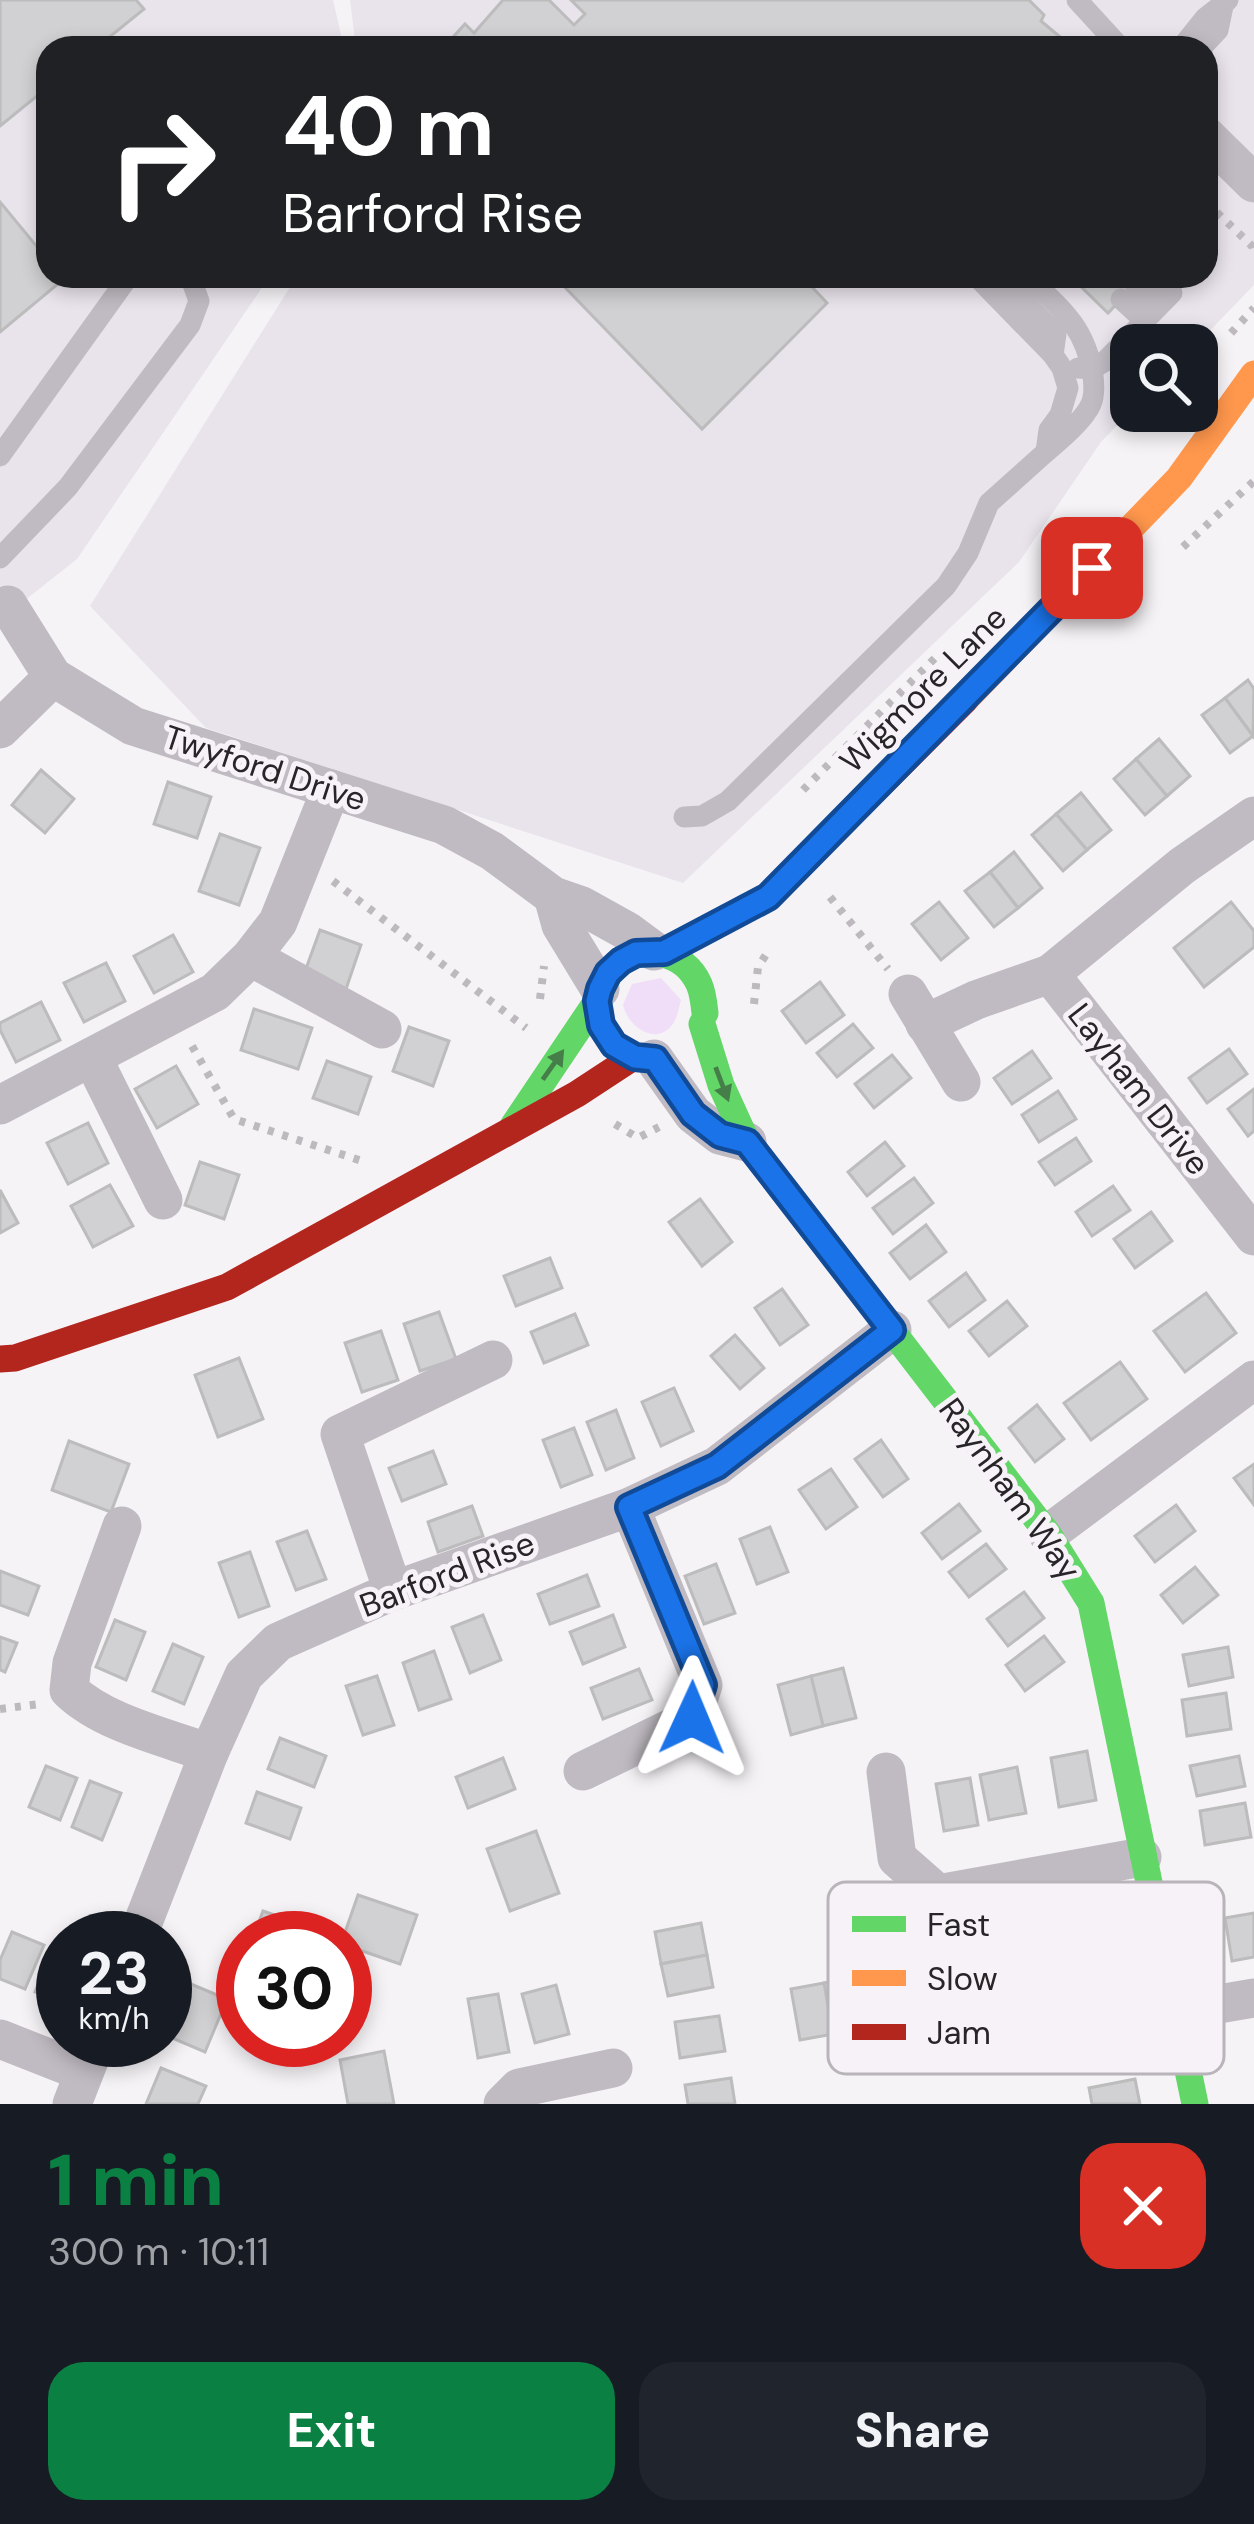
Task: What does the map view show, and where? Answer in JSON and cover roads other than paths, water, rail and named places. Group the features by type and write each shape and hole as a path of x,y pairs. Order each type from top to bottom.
{"street":[{"path":"1218,148 1254,183"},
{"name":"Wigmore Lane","path":"5,1364 227,1287 578,1094 617,1029 608,973 636,953 659,951 768,897 1179,478 1254,374"},
{"name":"Wigmore Lane","path":"1179,478 1235,444"},
{"name":"Twyford Drive","path":"4,598 52,677 133,726 444,825 492,851 553,896 582,906 659,951"},
{"path":"0,729 52,677"},
{"path":"0,1105 215,992 278,922 331,789"},
{"name":"Layham Drive","path":"1254,816 1183,866 1050,974 1254,1236"},
{"path":"553,896 561,925 617,1029"},
{"name":"Wigmore Lane","path":"761,942 768,897"},
{"path":"659,951 696,974 702,986 703,1018"},
{"path":"251,957 382,1029"},
{"path":"962,1082 916,1009 976,1000 1050,974"},
{"name":"Wigmore Lane","path":"617,1029 684,1049 724,978"},
{"name":"Raynham Way","path":"703,1018 721,1084 747,1142 1048,1534 1091,1603 1148,1882"},
{"name":"Wigmore Lane","path":"510,1129 617,1029"},
{"name":"Raynham Way","path":"617,1029 693,1114 720,1135 747,1142"},
{"path":"92,1057 163,1200"},
{"name":"Barford Rise","path":"148,1911 244,1675 278,1642 393,1591 629,1507 717,1466 892,1330"},
{"path":"393,1591 340,1434 493,1360"},
{"path":"1048,1534 1254,1380"},
{"path":"583,1771 692,1718 703,1685 629,1507"},
{"path":"122,1526 72,1663 69,1690 83,1704 107,1716 209,1753"},
{"path":"886,1772 897,1858 924,1882"},
{"path":"1004,1882 1142,1857"},
{"path":"1224,2003 1254,1998"},
{"path":"0,2039 84,2072"},
{"path":"503,2104 519,2088 613,2068"},
{"name":"Raynham Way","path":"1190,2074 1196,2104"}],"lane":[{"path":"1076,0 1110,36"},
{"path":"1191,36 1225,3"},
{"path":"1212,36 1225,3"},
{"path":"0,456 120,288"},
{"path":"0,558 68,487 190,325 199,301 194,288"},
{"path":"987,288 1058,362 1092,369 1172,293 1147,288"},
{"path":"1010,288 1056,334 1058,362 1068,388 1060,415 1049,430 1046,452"},
{"path":"684,817 702,815 728,801 946,586 968,553 989,503 1091,406 1094,386 1088,349 1077,327 1038,288"},
{"path":"1138,288 1151,314"}]}
